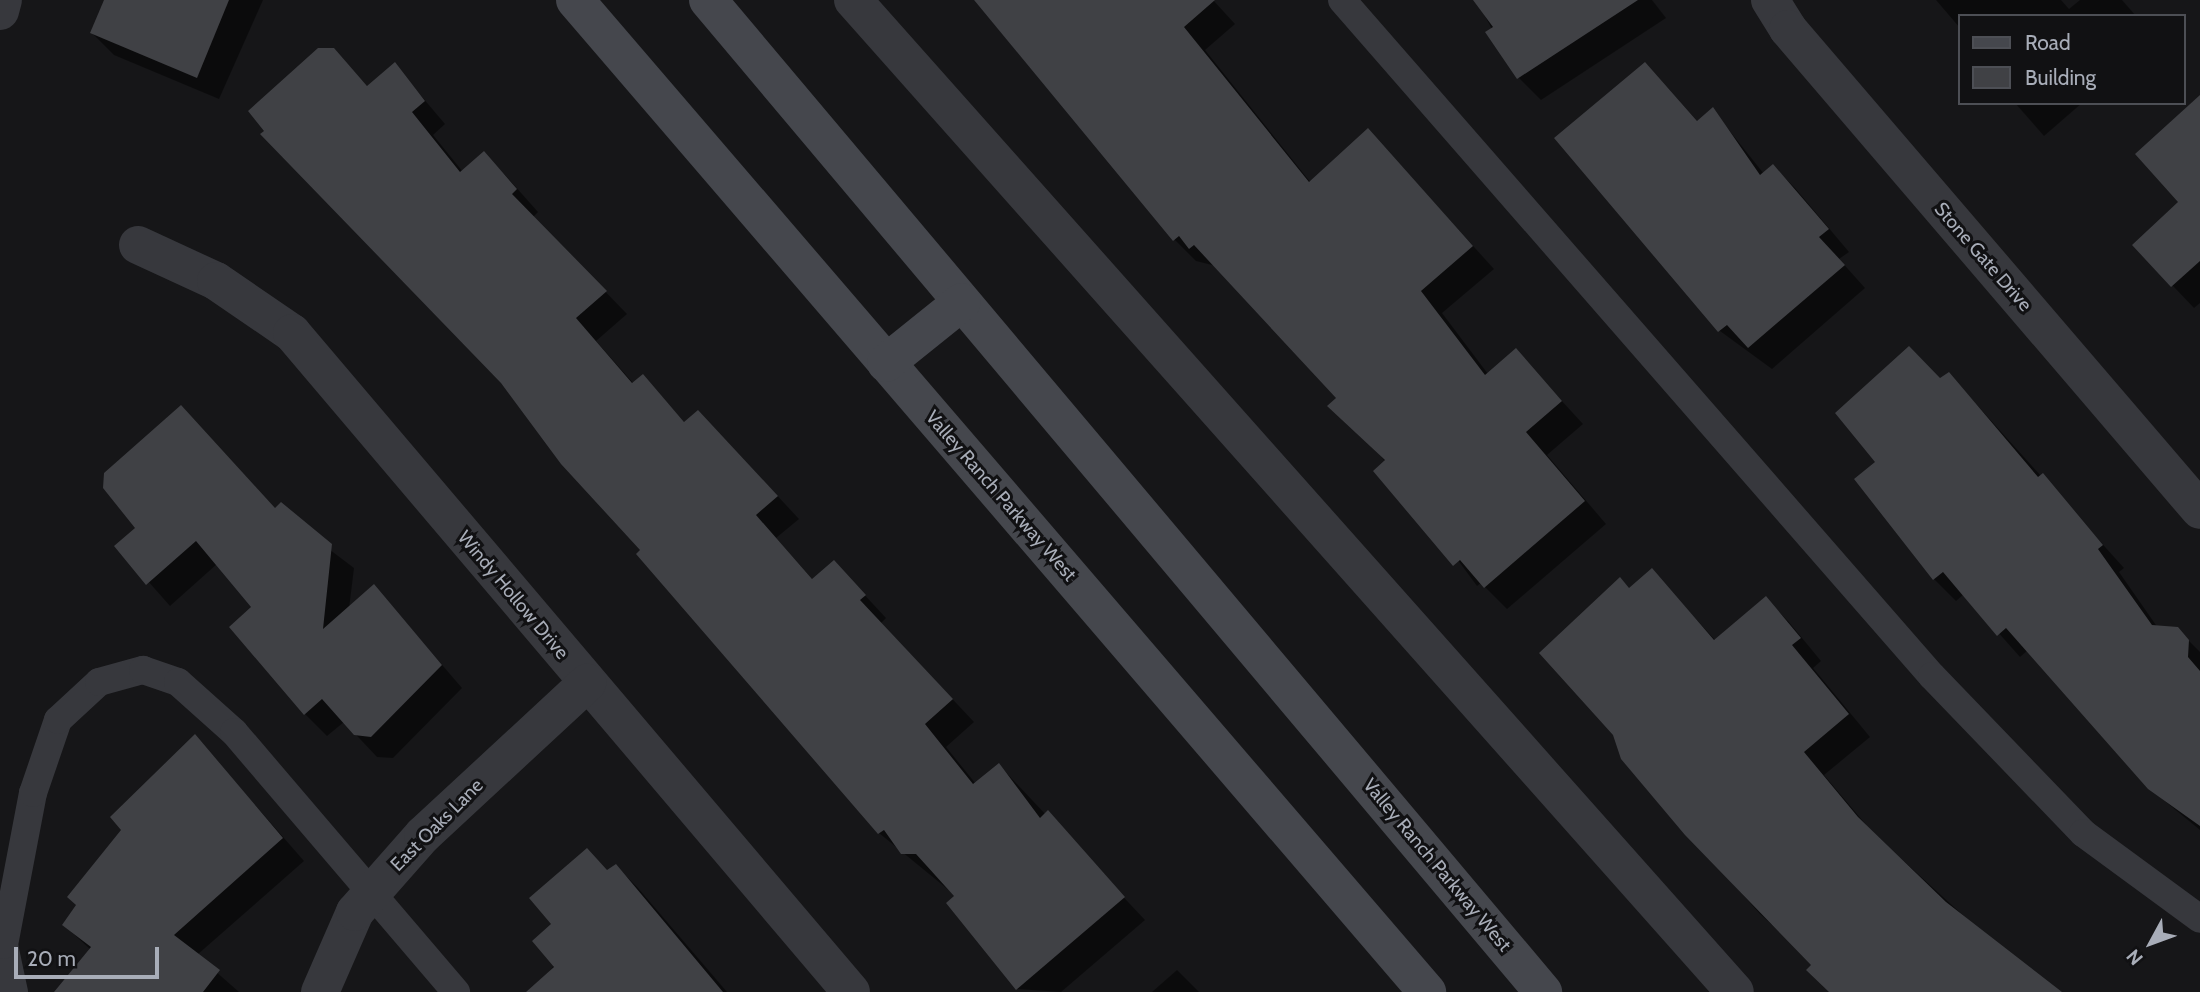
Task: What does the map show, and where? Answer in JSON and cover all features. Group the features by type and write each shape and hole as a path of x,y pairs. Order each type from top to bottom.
{"main road":[{"name":"Valley Ranch Parkway West","path":"575,0 1427,992"},
{"name":"Valley Ranch Parkway West","path":"708,0 1543,992"},
{"path":"886,363 962,302"}],"street":[{"path":"0,11 3,0"},
{"path":"853,0 1735,992"},
{"name":"Stone Gate Drive","path":"1770,0 1787,29 2200,510"},
{"name":"Windy Hollow Drive","path":"138,245 216,281 292,333 851,992"},
{"name":"East Oaks Lane","path":"320,992 355,912 423,835 587,683"}],"lane":[{"path":"1342,0 1932,676 2083,833 2200,919"},
{"path":"14,992 4,945 33,793 58,720 99,681 143,670 178,682 234,732 456,992"}],"building":[{"path":"104,0 229,0 197,78 90,33"},
{"path":"974,0 1215,0 1184,27 1309,182 1368,128 1473,246 1421,291 1485,375 1516,348 1562,401 1526,432 1585,501 1484,588 1460,560 1453,566 1373,471 1385,460 1327,406 1336,398 1194,245 1189,249 1179,236 1173,241"},
{"path":"1473,0 1638,0 1517,79 1485,32 1493,27"},
{"path":"318,48 334,48 367,86 395,62 425,101 412,112 460,172 484,151 517,189 512,194 607,291 576,318 632,383 643,374 684,422 698,410 778,496 756,515 812,579 834,560 866,595 860,600 953,699 925,724 973,784 999,763 1040,818 1048,810 1125,897 1016,990 946,903 954,896 916,854 901,854 884,830 878,834 636,554 640,550 561,464 501,383 260,134 264,131 248,111"},
{"path":"1645,62 1697,121 1713,107 1760,175 1773,164 1829,229 1819,237 1845,265 1748,348 1727,325 1718,332 1554,138"},
{"path":"2200,95 2200,261 2171,287 2132,245 2178,202 2135,154"},
{"path":"1909,346 1940,378 1949,372 2038,477 2043,473 2103,545 2098,549 2152,625 2178,627 2189,640 2188,657 2200,671 2200,826 2148,789 2006,628 1997,636 1943,572 1933,580 1854,479 1875,462 1835,413"},
{"path":"181,405 275,508 281,502 332,544 323,629 374,584 442,665 371,737 354,735 322,699 304,715 229,627 251,607 196,541 146,585 114,546 135,528 103,488 104,473"},
{"path":"1652,568 1714,640 1766,596 1801,638 1792,645 1849,714 1804,752 1858,817 1946,902 2062,992 1829,992 1806,970 1811,965 1685,835 1621,759 1613,735 1539,653 1620,577 1629,588"},
{"path":"195,734 283,838 174,935 220,970 203,992 54,992 91,947 62,925 76,905 67,897 121,830 110,817"},
{"path":"587,848 607,870 616,864 723,992 526,992 554,967 532,941 551,924 529,898"}]}
